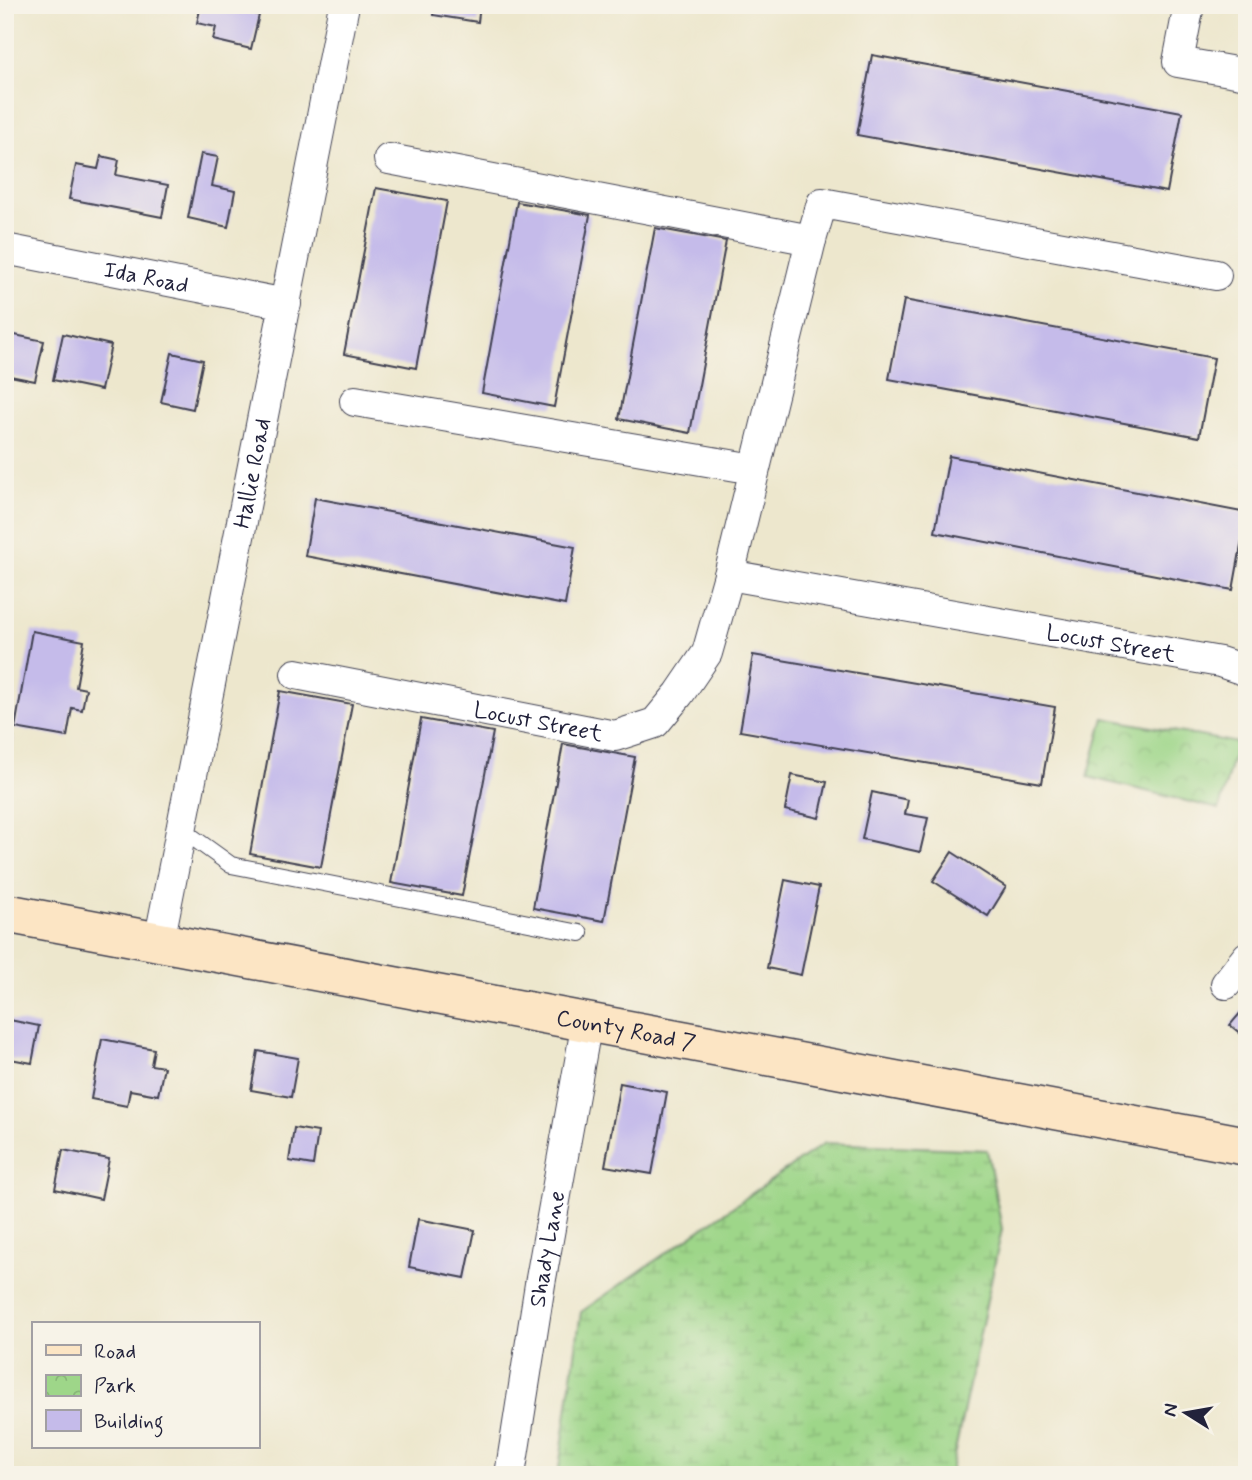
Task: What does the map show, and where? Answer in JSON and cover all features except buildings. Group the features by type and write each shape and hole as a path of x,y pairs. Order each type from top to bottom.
{"street":[{"name":"Hallie Road","path":"159,942 344,5"},
{"path":"1189,5 1178,62 1247,74"},
{"path":"389,159 811,240"},
{"name":"Locust Street","path":"296,674 615,736 655,723 707,653 822,203 1216,275"},
{"name":"Ida Road","path":"5,249 286,304"},
{"path":"355,401 754,469"},
{"name":"Locust Street","path":"729,575 1220,662 1247,671"},
{"name":"County Road 7","path":"5,913 1247,1146"},
{"path":"1226,984 1247,957"},
{"name":"Shady Lane","path":"510,1475 540,1284 587,1022"}],"lane":[{"path":"181,829 231,865 580,933"}],"green space":[{"path":"1104,718 1237,743 1219,809 1088,777"},
{"path":"825,1143 987,1150 1002,1229 950,1475 558,1475 581,1312"}]}
